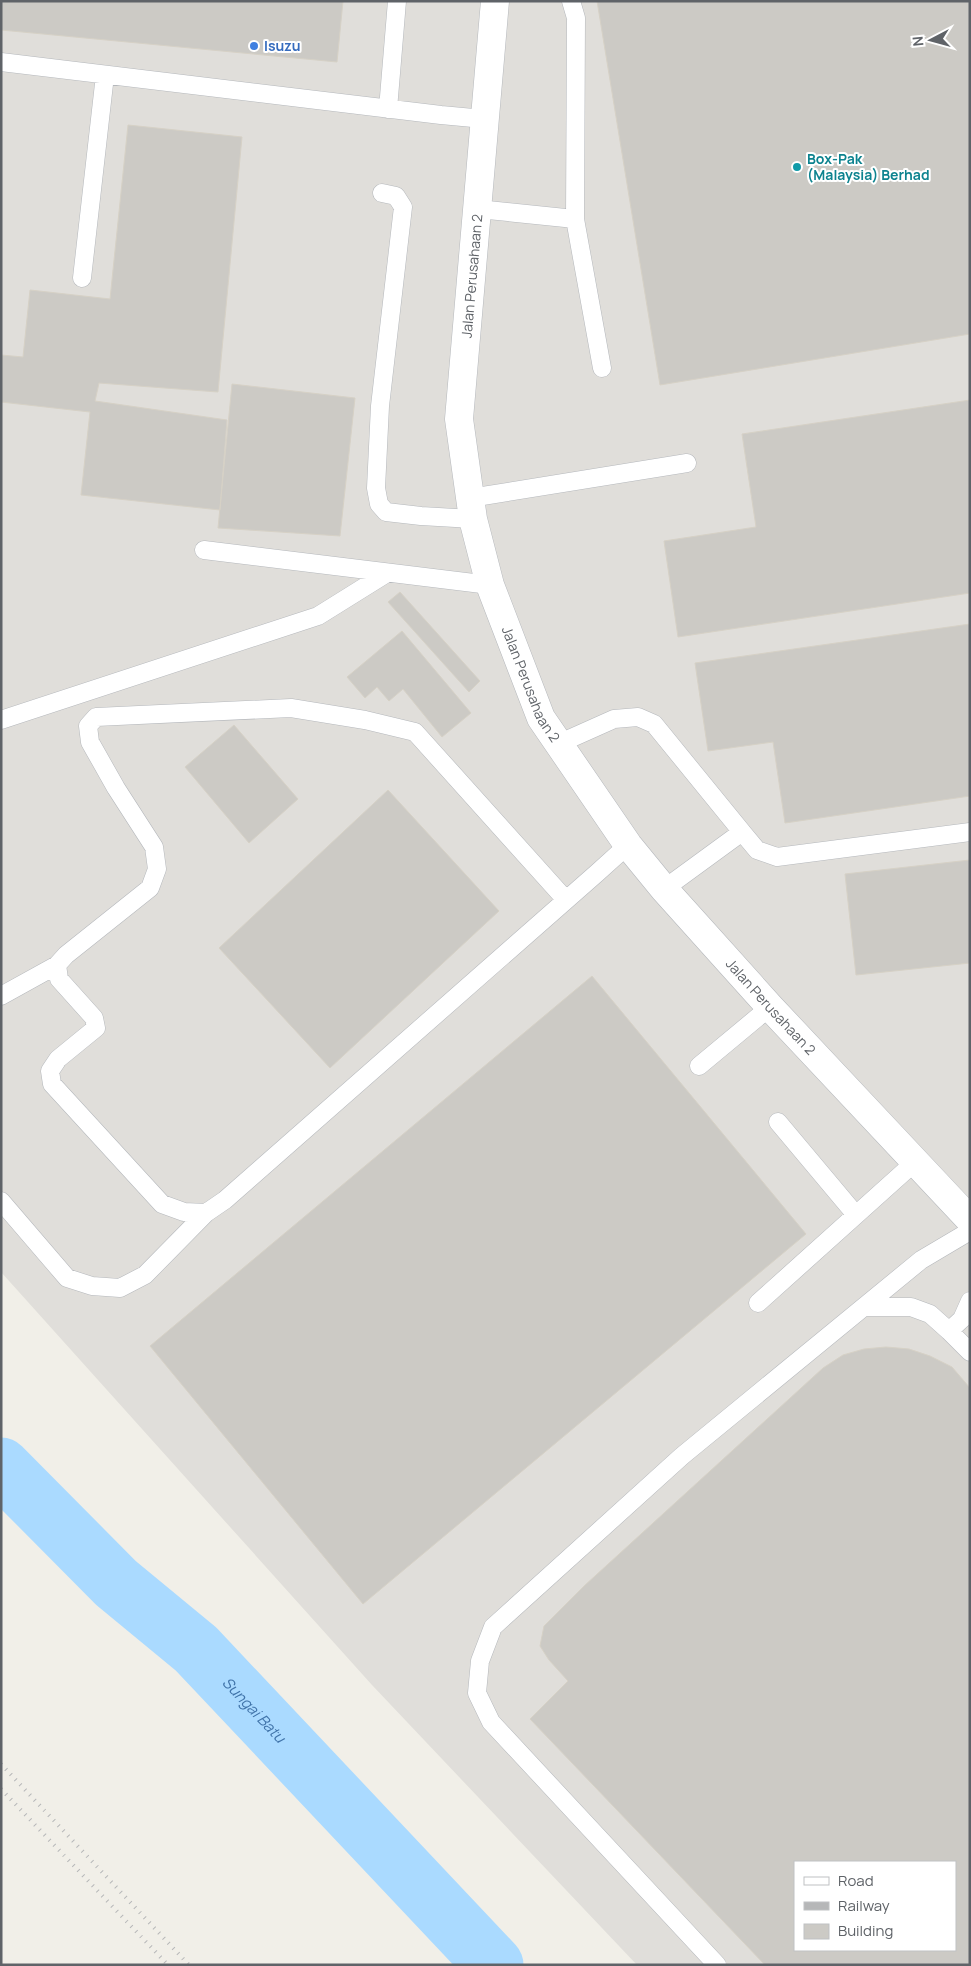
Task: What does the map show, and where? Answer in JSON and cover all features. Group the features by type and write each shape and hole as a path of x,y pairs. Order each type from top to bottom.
{"street":[{"name":"Jalan Perusahaan 2","path":"495,1 459,419 472,509 490,585 541,718 628,845 664,889 770,1007 968,1217"}],"lane":[{"path":"388,109 397,1"},
{"path":"571,1 576,18 575,219 602,368"},
{"path":"1,62 484,119"},
{"path":"82,278 105,75"},
{"path":"382,192 396,196 403,207 380,406 376,488 379,504 386,512 421,516 472,509 687,463"},
{"path":"478,208 575,219"},
{"path":"204,550 490,585"},
{"path":"1,720 318,616 387,572"},
{"path":"1,996 57,965 66,955 150,888 157,869 154,847 116,788 90,742 88,726 96,717 291,708 365,720 416,732 566,900"},
{"path":"558,744 614,719 638,717 654,724 757,850 777,857 970,832"},
{"path":"664,889 742,832"},
{"path":"1,1201 67,1278 92,1286 120,1288 145,1275 206,1213 232,1194 628,845"},
{"path":"57,965 59,979 94,1018 96,1028 58,1059 50,1071 52,1084 162,1204 184,1212 206,1213"},
{"path":"699,1066 770,1007"},
{"path":"778,1122 856,1215"},
{"path":"758,1303 915,1162"},
{"path":"717,1965 491,1722 477,1693 480,1661 493,1627 682,1456 922,1260 968,1217"},
{"path":"949,1331 966,1318 970,1301"},
{"path":"864,1307 911,1307 930,1314 970,1352"}],"shaded area":[{"path":"1,1 970,1 970,1965 637,1965 372,1685 1,1272"}],"building":[{"name":"Isuzu","path":"1,1 343,1 337,62 1,30"},
{"name":"Box-Pak (Malaysia) Berhad","path":"597,1 970,1 970,334 660,385"},
{"path":"128,125 242,137 218,392 99,383 95,401 227,420 220,510 81,495 90,412 1,402 1,355 23,357 30,290 110,299"},
{"path":"232,384 355,398 340,536 218,528"},
{"path":"970,400 970,593 678,637 664,541 756,527 742,434"},
{"path":"400,592 480,681 469,692 388,602"},
{"path":"970,624 970,796 785,823 773,742 708,751 695,663"},
{"path":"402,631 471,713 442,737 403,689 389,701 377,687 365,698 347,677"},
{"path":"234,725 298,799 249,843 185,767"},
{"path":"388,790 499,911 330,1068 219,948"},
{"path":"970,860 970,963 856,975 845,874"},
{"path":"592,976 806,1234 363,1604 150,1346"},
{"path":"886,1347 909,1349 930,1356 952,1367 970,1388 970,1965 765,1965 530,1719 568,1681 549,1660 540,1646 544,1626 584,1586 823,1368 843,1355 864,1349"}],"waterway":[{"name":"Sungai Batu","path":"1,1467 116,1583 196,1649 494,1965"}],"railway":[{"path":"1,1764 189,1965"},
{"path":"1,1789 168,1965"}],"place":[{"name":"Isuzu","path":"254,46"},
{"name":"Box-Pak (Malaysia) Berhad","path":"797,167"}]}
